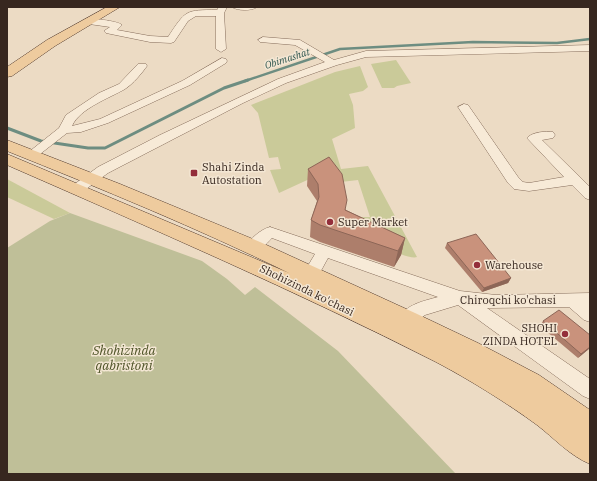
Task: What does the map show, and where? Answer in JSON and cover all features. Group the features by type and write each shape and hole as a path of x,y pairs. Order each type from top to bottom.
{"main road":[{"path":"7,65 74,23 104,7"},
{"path":"7,73 88,21 115,7"},
{"name":"Shohizinda ko'chasi","path":"7,145 37,151 84,184 114,188 253,247 407,319 470,350 530,383 560,402 590,426"},
{"name":"Shohizinda ko'chasi","path":"7,159 84,184 446,356 521,399 570,434 590,451"}],"street":[{"path":"236,7 253,7"},
{"path":"88,21 118,25 109,31 150,39 170,40 185,19 194,13 222,10 221,49"},
{"path":"263,40 297,42 333,63"},
{"path":"84,184 103,170 177,131 282,81 333,63 366,54 590,48"},
{"path":"37,151 62,132 104,121 186,83 222,61"},
{"path":"62,132 70,116 97,98 123,86 135,76 142,66"},
{"path":"464,107 519,186 529,187 573,180"},
{"path":"549,134 533,138 573,180 590,195"},
{"path":"253,247 270,232 460,298 590,390"},
{"path":"311,274 325,251"},
{"name":"Chiroqchi ko'chasi","path":"407,319 420,309 460,298 496,302 590,300"},
{"path":"572,300 590,315"}],"green space":[{"path":"396,60 411,83 394,88 382,88 371,64"},
{"path":"360,66 368,87 363,91 349,94 353,105 355,128 332,139 341,169 368,166 417,257 411,257 392,251 343,227 345,217 370,217 358,180 341,182 329,170 279,193 270,170 281,169 278,157 269,158 258,113 251,105 335,72"},
{"path":"7,179 70,213 54,219 7,197"},
{"name":"Shohizinda qabristoni","path":"70,213 202,261 227,279 245,295 255,287 338,351 456,474 7,474 7,248 50,221"}],"building":[{"path":"329,157 342,174 347,200 345,210 405,238 398,251 320,225 311,220 319,197 318,184 308,169"},
{"name":"Warehouse","path":"476,234 511,278 484,288 447,243"},
{"name":"SHOHI ZINDA HOTEL","path":"559,310 590,335 590,347 581,354 543,321"}],"waterway":[{"name":"Obimashat","path":"245,81 340,49 473,42 557,43 590,39"},
{"name":"Obimashat","path":"7,128 41,141 88,148 105,148 224,88 245,81"}],"place":[{"name":"Shahi Zinda Autostation","path":"194,173"},
{"name":"Super Market","path":"330,222"},
{"name":"Warehouse","path":"477,265"},
{"name":"SHOHI ZINDA HOTEL","path":"565,334"}]}
